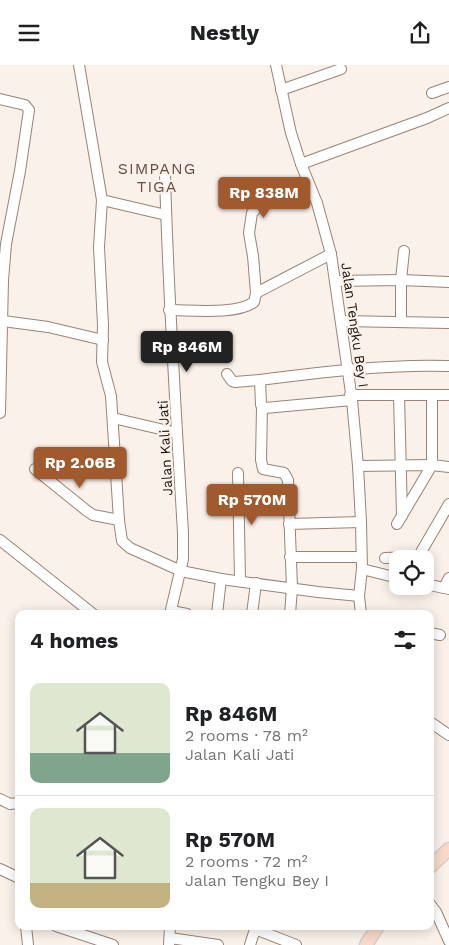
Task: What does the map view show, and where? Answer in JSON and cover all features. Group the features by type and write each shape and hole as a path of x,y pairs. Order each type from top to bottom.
{"main road":[{"path":"434,863 449,849"},
{"path":"366,945 375,930"}],"street":[{"path":"79,65 102,201 99,247 103,340 102,362 111,396 120,536 125,545 181,571 221,579 359,596"},
{"name":"Jalan Tengku Bey I","path":"276,65 301,164 320,213 331,254 351,397 358,466 362,569 359,596 361,610"},
{"path":"281,90 341,69"},
{"path":"432,93 449,87"},
{"path":"0,99 25,105 29,110 23,153 4,225 6,244 1,286 3,321 1,335 0,407"},
{"path":"301,164 427,118 449,108"},
{"name":"Jalan Kali Jati","path":"164,174 183,533 181,571"},
{"path":"170,310 238,308 252,304 256,298 256,293 249,233 252,213 259,206 308,182"},
{"path":"102,201 166,215"},
{"path":"401,322 401,280 404,251"},
{"path":"256,293 331,254"},
{"path":"335,281 401,280 449,282"},
{"path":"3,321 48,327 103,340"},
{"path":"341,321 449,323"},
{"path":"227,374 235,382 347,369 420,365 449,366"},
{"path":"260,380 262,466 266,471 281,472 286,476 292,588 290,610"},
{"path":"399,395 400,521 432,465 432,395"},
{"path":"262,407 274,408 351,397 449,395"},
{"path":"113,418 177,433"},
{"path":"358,466 432,465 449,467"},
{"path":"35,469 87,511 94,515 119,520"},
{"path":"238,473 240,580"},
{"path":"423,550 449,504"},
{"path":"289,523 361,522"},
{"path":"0,540 88,610"},
{"path":"290,557 361,557"},
{"path":"362,569 389,576"},
{"path":"171,610 181,571"},
{"path":"446,589 449,578"},
{"path":"217,610 221,579"},
{"path":"253,610 256,583"},
{"path":"434,725 449,735"},
{"path":"0,799 10,804 15,803"},
{"path":"0,869 15,876"},
{"path":"434,909 449,941"},
{"path":"26,930 28,945"},
{"path":"68,930 113,945"},
{"path":"250,945 254,930"},
{"path":"262,930 296,945"},
{"path":"170,941 218,945"}],"district":[{"name":"SIMPANG TIGA","path":"157,177"}]}
